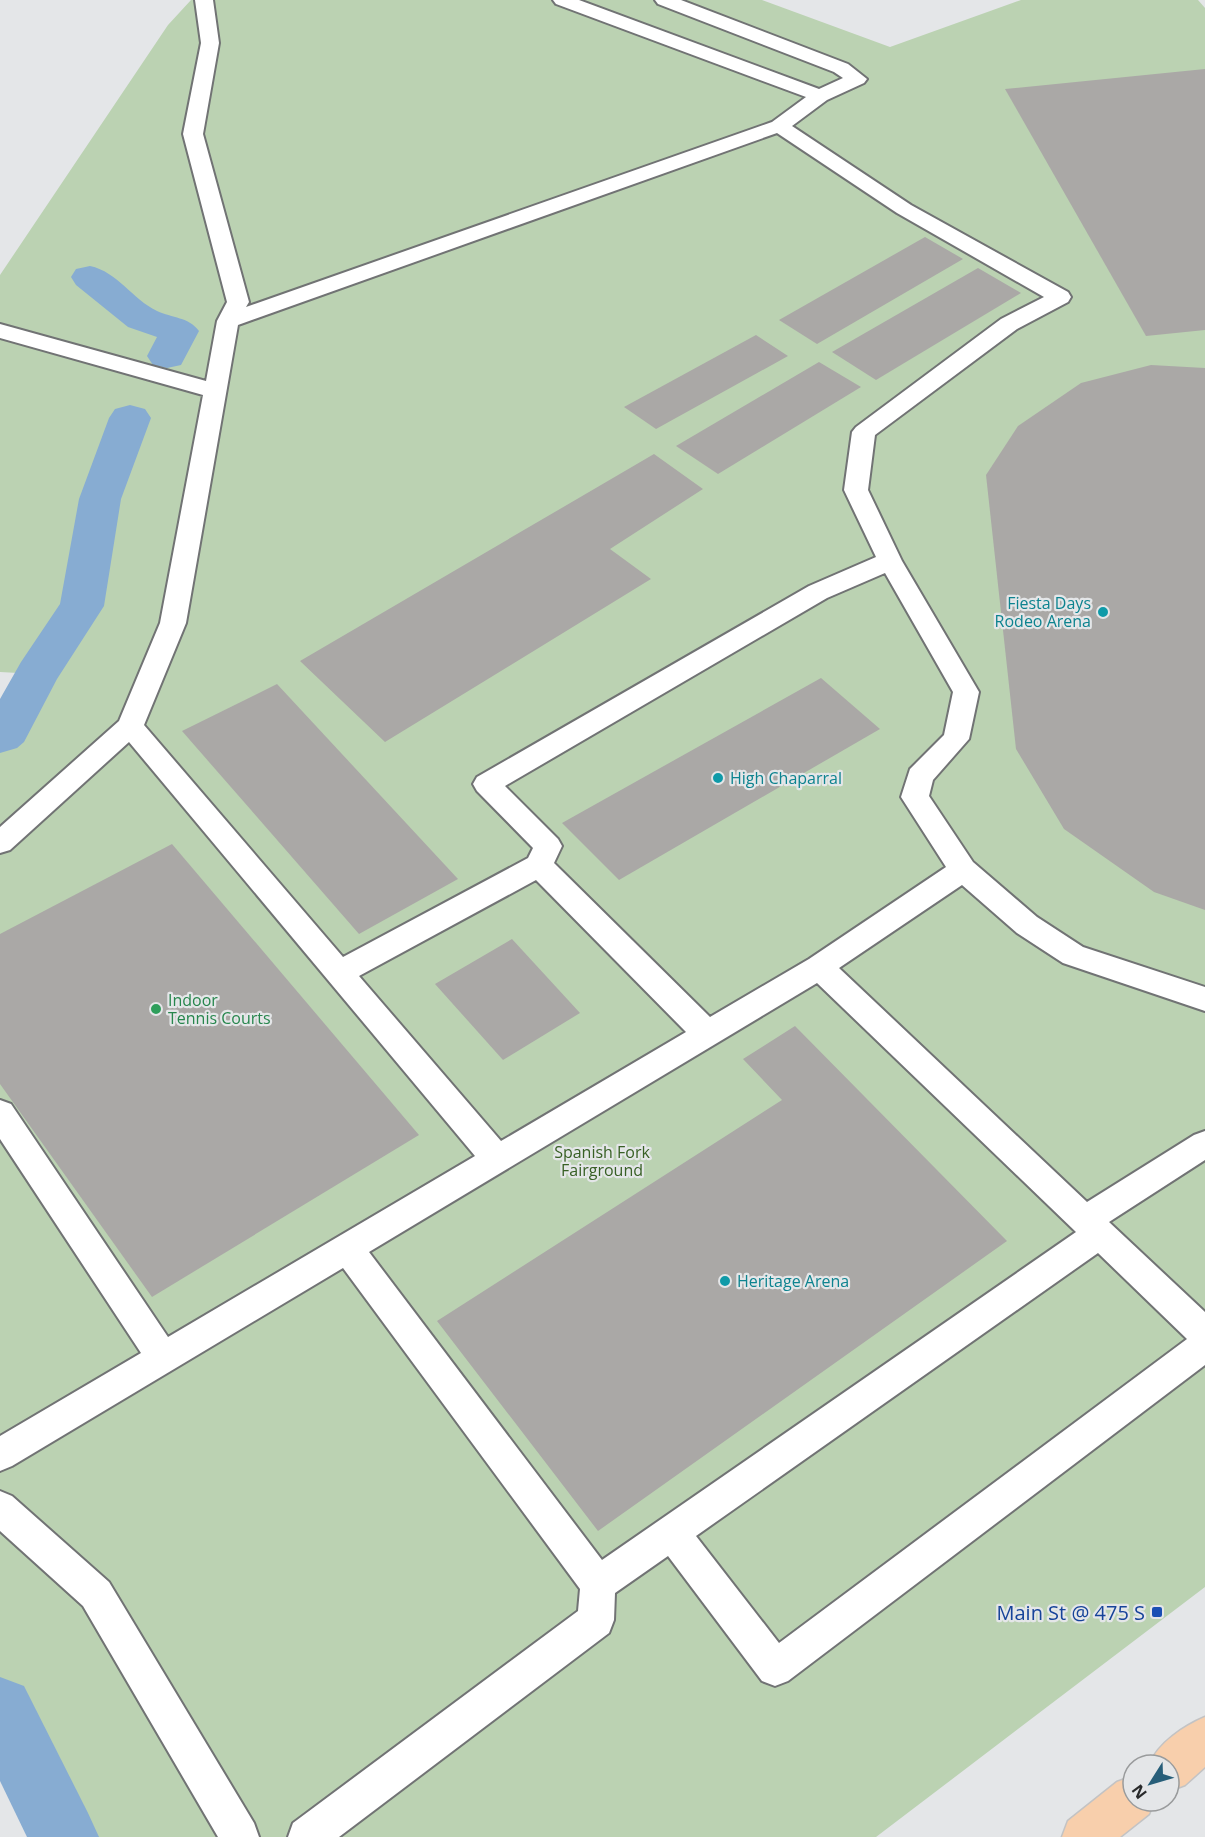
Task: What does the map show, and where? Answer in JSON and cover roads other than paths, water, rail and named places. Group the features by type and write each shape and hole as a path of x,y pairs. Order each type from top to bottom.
{"main road":[{"path":"1084,1837 1121,1808"}],"lane":[{"path":"0,843 130,726 173,623 228,321 238,302 193,134 210,43 204,0"},
{"path":"562,0 820,96"},
{"path":"228,321 779,126 820,96 857,79 841,68 664,0"},
{"path":"779,126 904,209 1060,297 1009,324 864,432 856,490 890,561 966,693 956,739 920,776 915,798 963,870 1028,925 1073,955 1205,999"},
{"path":"0,331 215,391"},
{"path":"339,973 539,865 548,846 487,784 818,592 890,561"},
{"path":"130,726 497,1159"},
{"path":"539,865 707,1034"},
{"path":"0,1455 819,967 963,870"},
{"path":"819,967 1205,1334"},
{"path":"0,1113 163,1358"},
{"path":"598,1584 1205,1144"},
{"path":"307,1837 596,1620 598,1584 347,1248"},
{"path":"672,1532 775,1668 1205,1345"},
{"path":"0,1508 96,1594 240,1837"}],"waterway":[{"path":"90,277 142,319 179,331 167,356"},
{"path":"0,736 7,730 37,673 82,606 100,499 130,418"},
{"path":"0,1710 64,1837"}],"place":[{"name":"Fiesta Days Rodeo Arena","path":"1103,612"},
{"name":"High Chaparral","path":"718,778"},
{"name":"Indoor Tennis Courts","path":"156,1009"},
{"name":"Heritage Arena","path":"725,1281"},
{"name":"Main St @ 475 S","path":"1157,1612"}],"park label":[{"name":"Spanish Fork Fairground","path":"602,1161"}]}
